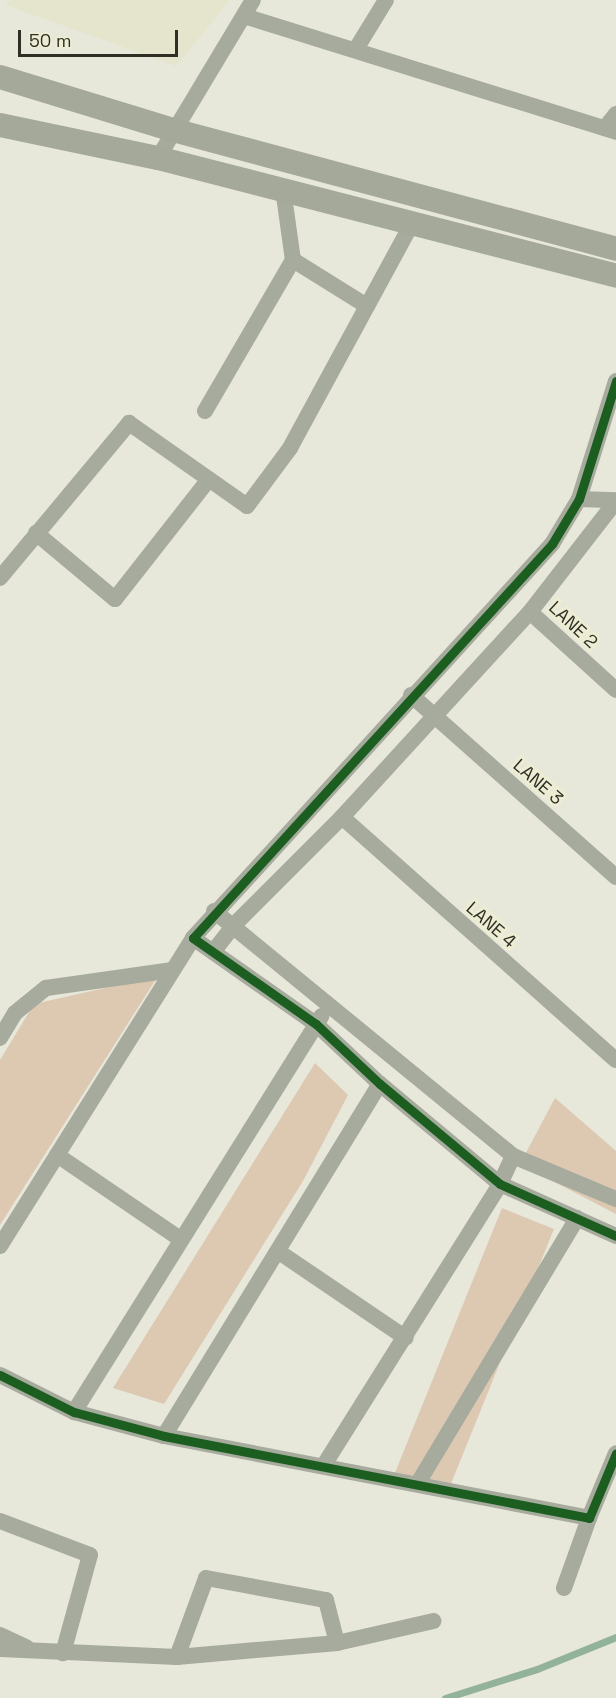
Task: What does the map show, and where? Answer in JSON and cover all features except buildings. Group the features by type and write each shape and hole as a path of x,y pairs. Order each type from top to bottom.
{"main road":[{"path":"0,77 173,130 616,249"},
{"path":"0,125 158,158 616,276"}],"street":[{"path":"158,158 253,0"},
{"path":"356,50 387,0"},
{"path":"244,16 610,130 616,114"},
{"path":"205,411 293,260 283,189"},
{"path":"0,578 129,423 247,506 290,448 412,223"},
{"path":"293,260 367,306"},
{"path":"0,1246 173,969 214,911 552,544 579,499 616,381"},
{"path":"36,533 115,599 208,479"},
{"path":"579,499 616,501"},
{"path":"213,952 233,926 342,817 530,612 616,501"},
{"name":"LANE 2","path":"530,612 616,690"},
{"name":"LANE 3","path":"411,695 616,877"},
{"name":"LANE 4","path":"342,817 616,1060"},
{"path":"214,911 513,1156 616,1199"},
{"path":"193,938 316,1024 380,1084 500,1184 616,1236"},
{"path":"0,1038 15,1013 46,987 173,969"},
{"path":"74,1412 328,1005"},
{"path":"164,1436 380,1084"},
{"path":"57,1155 180,1239"},
{"path":"324,1465 406,1338 500,1184 513,1156"},
{"path":"418,1483 577,1218"},
{"path":"279,1252 406,1338"},
{"path":"0,1375 74,1412 164,1436 418,1483 589,1518"},
{"path":"564,1588 589,1518 616,1453"},
{"path":"0,1521 90,1555 63,1653"},
{"path":"177,1657 206,1578 326,1600 337,1643"},
{"path":"0,1649 28,1648 63,1653 177,1657 337,1643 434,1621"},
{"path":"0,1635 28,1648"}],"shaded area":[{"path":"9,0 230,0 176,66 6,5"},
{"path":"158,976 0,1225 0,1060 34,1004"},
{"path":"315,1063 348,1095 303,1181 164,1404 113,1388"},
{"path":"555,1098 616,1151 616,1214 520,1164"},
{"path":"502,1208 554,1229 446,1495 394,1474"}],"waterway":[{"path":"445,1698 537,1669 616,1637"}],"cycle path":[{"path":"616,381 579,499 552,544 193,938 316,1024 380,1084 500,1184 616,1236"},
{"path":"0,1375 74,1412 164,1436 589,1518 616,1453"}]}
